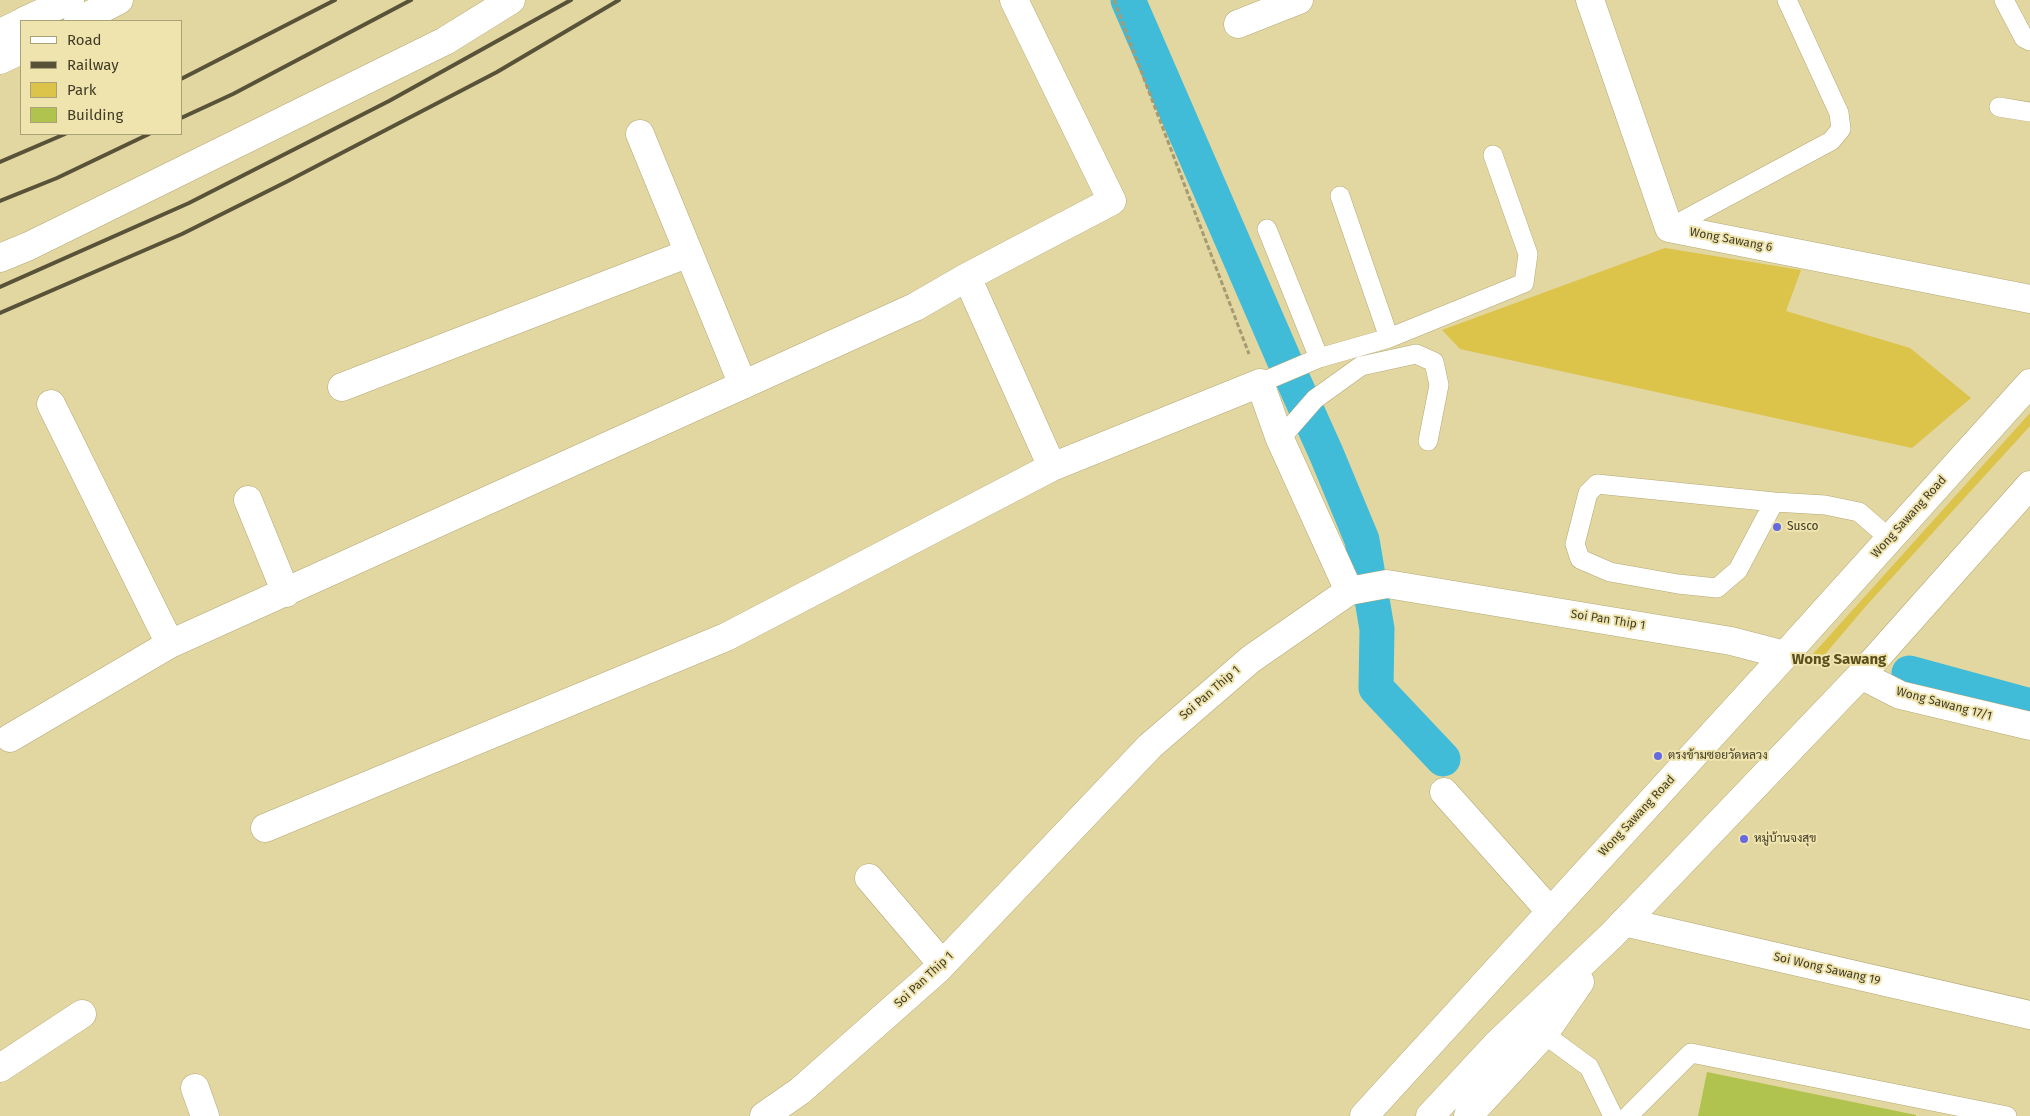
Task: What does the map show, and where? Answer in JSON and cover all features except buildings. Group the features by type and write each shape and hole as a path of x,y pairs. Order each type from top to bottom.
{"main road":[{"path":"27,20 70,0"},
{"path":"80,20 119,0"},
{"path":"0,258 29,246 445,41 511,0"},
{"path":"10,738 170,644 914,308 967,277 1112,201 1014,0"},
{"path":"1238,24 1299,0"},
{"path":"1590,0 1669,228"},
{"path":"0,33 20,23"},
{"path":"0,60 20,50"},
{"path":"640,134 743,385"},
{"name":"Wong Sawang 6","path":"1669,228 2030,299"},
{"path":"342,387 689,253"},
{"path":"967,277 1052,467"},
{"path":"265,828 726,637 1052,467 1280,375 1288,429 1354,590"},
{"name":"Wong Sawang Road","path":"1364,1116 1785,655 2030,383"},
{"path":"50,404 170,644"},
{"path":"1430,1116 1496,1045 1618,928 1860,676 2030,485"},
{"path":"248,500 286,593"},
{"name":"Soi Pan Thip 1","path":"764,1116 800,1091 942,964 1150,746 1250,659 1354,590 1387,584 1731,641 1785,655"},
{"name":"Wong Sawang 17/1","path":"1860,676 1900,695 2030,726"},
{"path":"1444,792 1550,911"},
{"path":"870,878 942,964"},
{"path":"1468,1116 1544,1034 1618,928"},
{"name":"Soi Wong Sawang 19","path":"1618,928 2030,1015"},
{"path":"0,1068 82,1014"},
{"path":"195,1088 205,1116"}],"lane":[{"path":"1669,228 1831,141 1841,129 1839,113 1787,0"},
{"path":"2004,0 2024,38 2030,41"},
{"path":"1999,107 2030,112"},
{"path":"1280,375 1319,358 1389,338 1524,283 1528,254 1492,155"},
{"path":"1340,196 1389,338"},
{"path":"1267,229 1319,358"},
{"path":"1288,429 1315,399 1361,366 1416,354 1434,362 1438,385 1428,441"},
{"path":"1774,502 1738,570 1716,588 1678,584 1610,572 1580,559 1575,544 1588,493 1598,484 1774,502 1825,505 1858,512 1889,538"},
{"path":"1544,1034 1589,1067 1613,1116"},
{"path":"1628,1116 1691,1053 2007,1116"}],"path":[{"path":"1114,0 1280,375"}],"green space":[{"path":"1665,248 1801,270 1786,311 1910,348 1971,398 1912,448 1460,349 1442,330"},
{"path":"2030,413 2030,426 1866,606 1815,666 1810,662 1813,654"}],"waterway":[{"path":"1128,0 1326,453 1362,540 1377,629 1376,688 1443,759"},
{"path":"1909,673 2030,706"}],"railway":[{"path":"182,78 335,0"},
{"path":"182,118 233,94 411,0"},
{"path":"0,287 189,203 389,101 571,0"},
{"path":"0,313 182,234 286,182 497,72 619,0"},
{"path":"0,162 63,135"},
{"path":"0,201 57,178 147,135"}],"place":[{"name":"Susco","path":"1777,527"},
{"name":"ตรงข้ามซอยวัดหลวง","path":"1658,756"},
{"name":"หมู่บ้านจงสุข","path":"1744,839"}],"district":[{"name":"Wong Sawang","path":"1839,660"}]}
